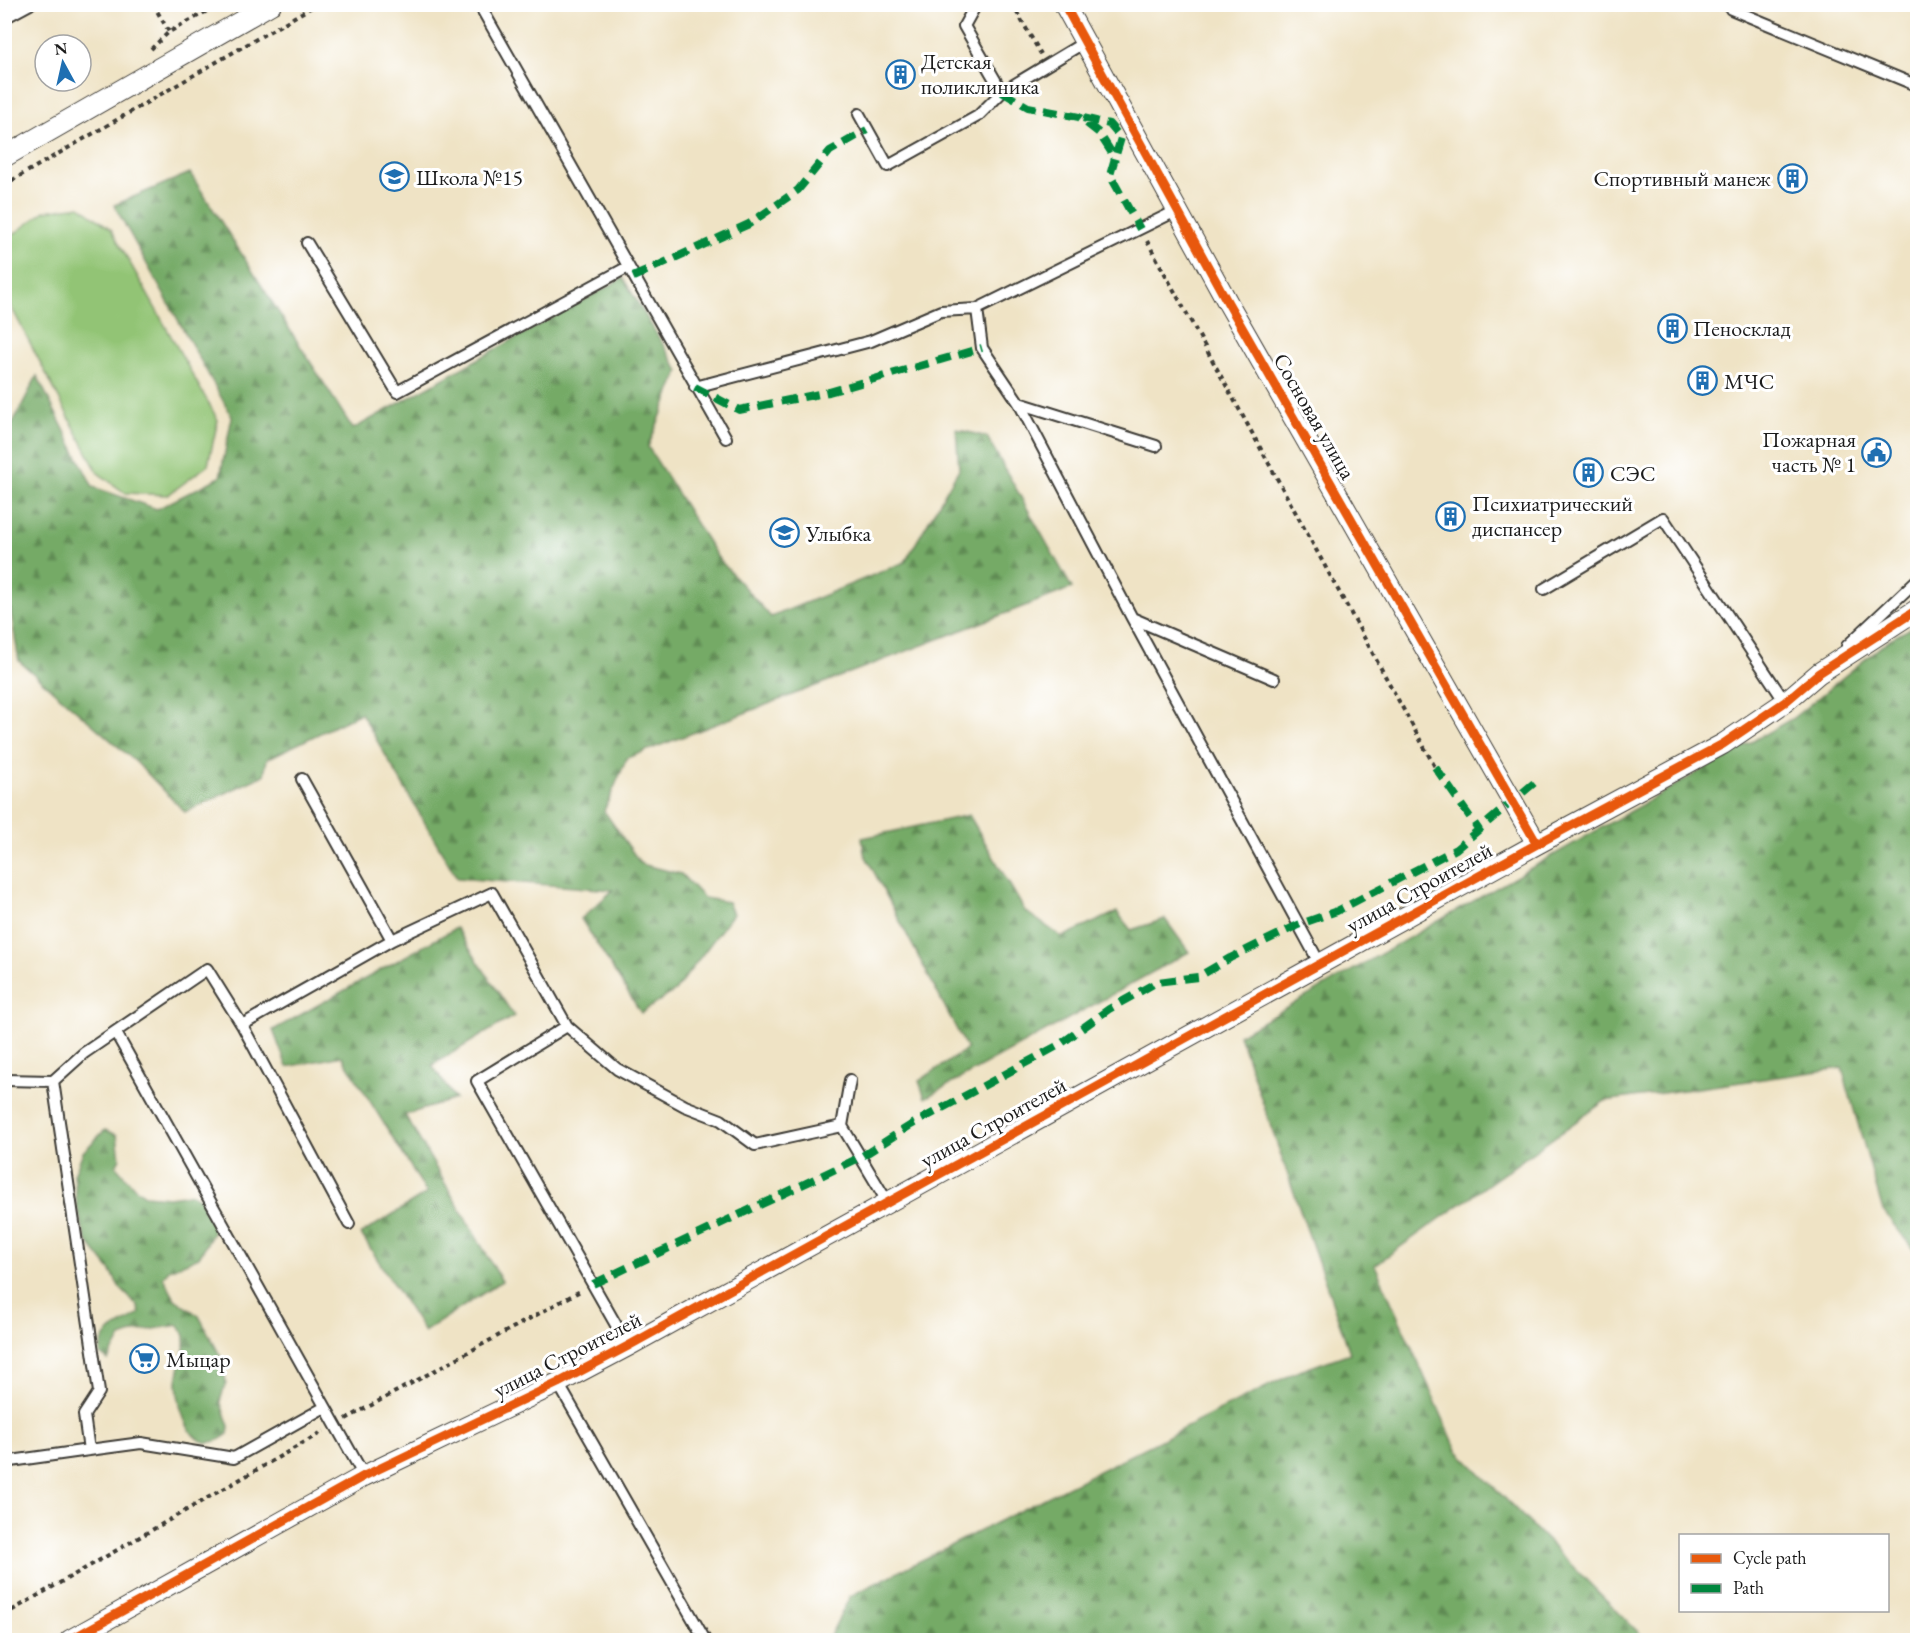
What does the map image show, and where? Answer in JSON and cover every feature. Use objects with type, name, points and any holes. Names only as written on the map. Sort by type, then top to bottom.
[{"type":"street","points":[[4,157],[272,4]]},
{"type":"street","name":"Сосновая улица","points":[[1064,4],[1240,323],[1537,844]]},
{"type":"street","name":"улица Строителей","points":[[70,1641],[364,1476],[558,1383],[628,1346],[1537,844],[1723,744],[1785,702],[1819,673],[1917,609]]},
{"type":"lane","points":[[4,18],[30,4]]},
{"type":"lane","points":[[479,4],[726,438]]},
{"type":"lane","points":[[974,4],[964,27],[1002,92]]},
{"type":"lane","points":[[1731,9],[1917,86]]},
{"type":"lane","points":[[859,114],[888,166],[978,116],[1002,92],[1085,42]]},
{"type":"lane","points":[[695,387],[871,341],[941,311],[977,309],[1178,210]]},
{"type":"lane","points":[[307,243],[397,392],[628,267]]},
{"type":"lane","points":[[977,309],[982,348],[1019,403],[1132,618],[1320,964]]},
{"type":"lane","points":[[1019,403],[1156,446]]},
{"type":"lane","points":[[1544,589],[1663,518],[1785,702]]},
{"type":"lane","points":[[1819,673],[1917,579]]},
{"type":"lane","points":[[1132,618],[1274,679]]},
{"type":"lane","points":[[302,779],[392,940]]},
{"type":"lane","points":[[243,1025],[392,940],[492,893],[567,1026],[617,1069],[685,1106],[721,1120],[755,1145],[842,1126]]},
{"type":"lane","points":[[4,1080],[53,1081],[84,1053],[207,969],[243,1025],[349,1224]]},
{"type":"lane","points":[[567,1026],[477,1081],[628,1346]]},
{"type":"lane","points":[[116,1033],[364,1476]]},
{"type":"lane","points":[[850,1080],[842,1126],[888,1203]]},
{"type":"lane","points":[[53,1081],[99,1392],[84,1415],[89,1450]]},
{"type":"lane","points":[[558,1383],[705,1641]]},
{"type":"lane","points":[[4,1462],[141,1443],[234,1458],[326,1407]]},
{"type":"path","points":[[153,4],[169,32]]},
{"type":"path","points":[[149,51],[169,32],[220,4]]},
{"type":"path","points":[[4,185],[317,4]]},
{"type":"path","points":[[1012,4],[1047,65]]},
{"type":"path","points":[[1140,229],[1435,766]]},
{"type":"path","points":[[4,1615],[335,1425],[593,1284]]},
{"type":"green space","points":[[190,173],[353,429],[623,278],[679,371],[648,447],[718,558],[771,617],[905,562],[959,469],[956,429],[987,437],[1072,588],[627,758],[604,811],[641,864],[681,874],[704,898],[728,902],[733,914],[675,991],[641,1013],[581,919],[613,890],[457,878],[361,713],[267,759],[264,775],[185,812],[137,763],[19,661],[5,578],[5,438],[37,376],[93,487],[157,509],[220,477],[232,417],[114,205]]},
{"type":"green space","points":[[80,206],[111,229],[218,420],[208,465],[168,495],[125,493],[98,473],[5,295],[6,240],[45,211]]},
{"type":"green space","points":[[1917,625],[1917,1254],[1883,1211],[1842,1068],[1605,1101],[1375,1265],[1457,1450],[1646,1640],[828,1640],[850,1596],[1294,1373],[1350,1353],[1239,1035],[1793,718],[1890,639]]},
{"type":"green space","points":[[969,815],[1025,911],[1062,937],[1117,912],[1131,930],[1165,919],[1189,952],[925,1098],[919,1081],[967,1049],[864,853],[862,838]]},
{"type":"green space","points":[[456,928],[514,1016],[432,1065],[455,1099],[405,1115],[502,1281],[424,1332],[361,1234],[427,1193],[342,1056],[287,1067],[273,1030]]},
{"type":"green space","points":[[105,1130],[117,1135],[120,1158],[116,1166],[134,1187],[145,1195],[169,1197],[191,1194],[204,1200],[215,1225],[199,1257],[169,1270],[163,1277],[175,1299],[199,1316],[223,1361],[226,1383],[220,1401],[229,1426],[228,1434],[216,1441],[205,1442],[196,1438],[184,1419],[177,1383],[185,1341],[179,1325],[135,1332],[121,1337],[108,1360],[100,1354],[101,1345],[108,1333],[140,1313],[137,1305],[120,1288],[110,1270],[86,1240],[77,1207],[74,1174],[83,1152]]},
{"type":"marked path","points":[[1002,92],[1028,107],[1079,117],[1099,133],[1115,158],[1110,175],[1140,229]]},
{"type":"marked path","points":[[1083,118],[1109,124],[1121,138],[1115,158]]},
{"type":"marked path","points":[[633,277],[749,224],[798,190],[830,151],[867,130]]},
{"type":"marked path","points":[[695,387],[739,410],[829,392],[982,348]]},
{"type":"marked path","points":[[1435,767],[1479,830]]},
{"type":"marked path","points":[[593,1284],[861,1157],[911,1125],[1059,1045],[1109,1009],[1157,982],[1198,977],[1230,958],[1298,925],[1337,911],[1456,849],[1534,783]]},
{"type":"cycle path","points":[[1064,4],[1228,303],[1537,844]]},
{"type":"cycle path","points":[[70,1640],[364,1476],[558,1383],[628,1346],[1537,844],[1723,744],[1785,702],[1819,673],[1918,609]]},
{"type":"place","name":"Детская поликлиника","points":[[900,74]]},
{"type":"place","name":"Школа №15","points":[[395,177]]},
{"type":"place","name":"Спортивный манеж","points":[[1792,178]]},
{"type":"place","name":"Пеносклад","points":[[1672,328]]},
{"type":"place","name":"МЧС","points":[[1703,381]]},
{"type":"place","name":"Пожарная часть № 1","points":[[1877,452]]},
{"type":"place","name":"СЭС","points":[[1589,473]]},
{"type":"place","name":"Психиатрический диспансер","points":[[1451,516]]},
{"type":"place","name":"Улыбка","points":[[785,533]]},
{"type":"place","name":"Мыцар","points":[[145,1359]]}]
